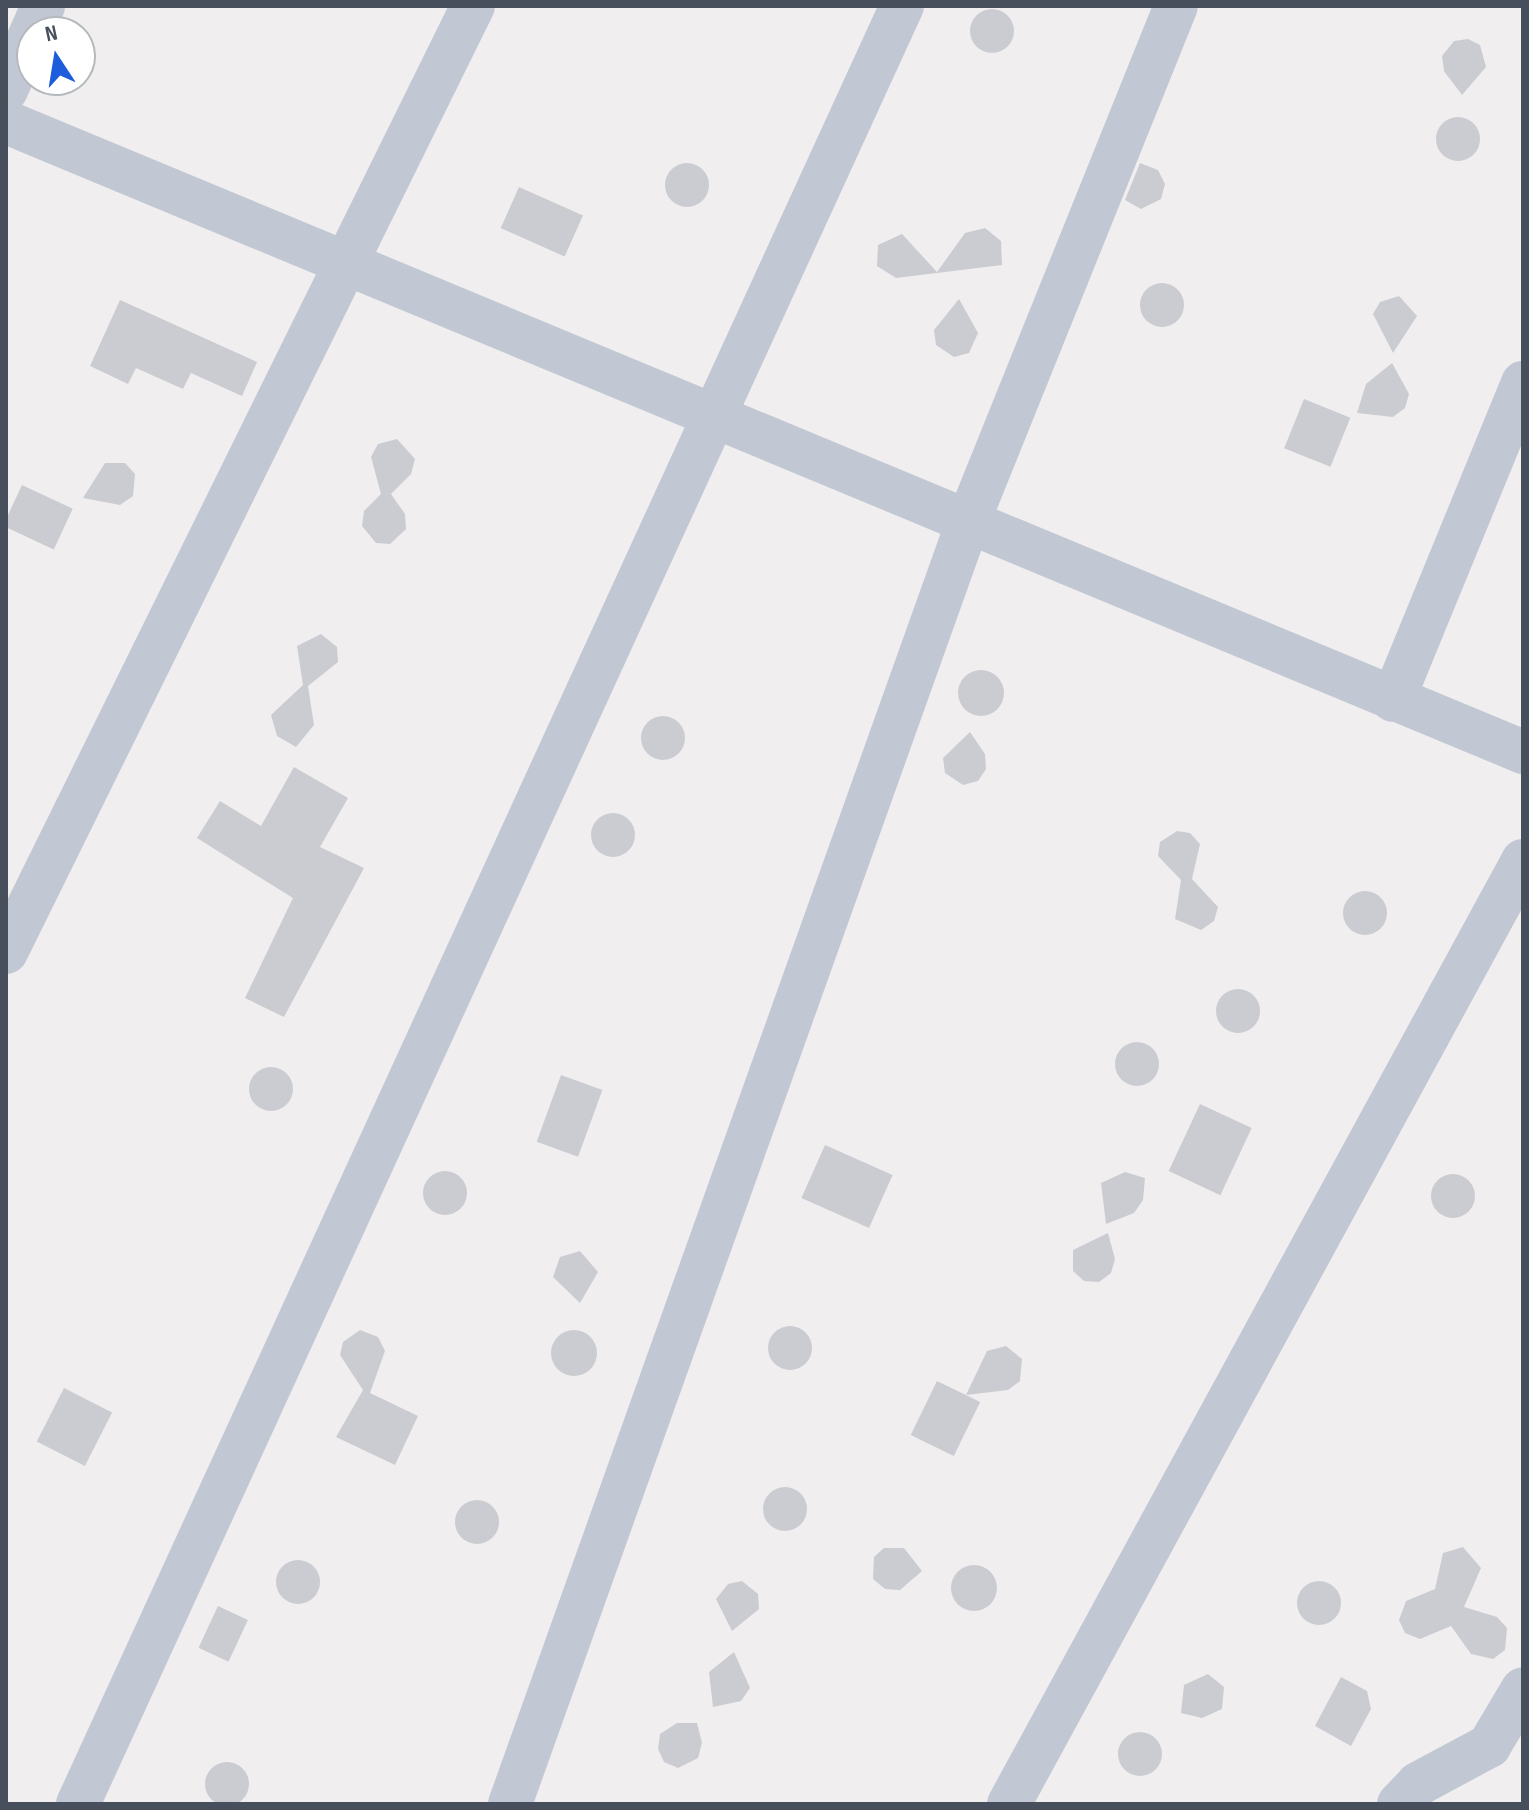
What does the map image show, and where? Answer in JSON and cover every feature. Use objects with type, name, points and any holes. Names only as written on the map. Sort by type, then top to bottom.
[{"type":"street","points":[[6,90],[43,6]]},
{"type":"street","points":[[6,952],[473,6]]},
{"type":"street","points":[[78,1804],[715,420],[902,6]]},
{"type":"street","points":[[510,1804],[968,522],[1176,6]]},
{"type":"street","points":[[6,122],[344,267],[1523,752]]},
{"type":"street","points":[[1393,700],[1523,383]]},
{"type":"street","points":[[1009,1804],[1523,861]]},
{"type":"street","points":[[1399,1804],[1418,1784],[1489,1746],[1523,1689]]},
{"type":"building","points":[[992,9],[1008,15],[1014,31],[1008,47],[992,53],[976,47],[970,31],[976,15]]},
{"type":"building","points":[[1468,39],[1480,45],[1486,67],[1462,95],[1444,71],[1442,56],[1454,41]]},
{"type":"building","points":[[1458,117],[1474,123],[1480,139],[1474,155],[1458,161],[1442,155],[1436,139],[1442,123]]},
{"type":"building","points":[[687,163],[703,169],[709,185],[703,201],[687,207],[671,201],[665,185],[671,169]]},
{"type":"building","points":[[1140,163],[1158,170],[1165,184],[1161,199],[1141,209],[1125,200]]},
{"type":"building","points":[[519,187],[583,215],[565,257],[501,228]]},
{"type":"building","points":[[985,228],[1001,241],[1002,265],[896,278],[877,266],[878,245],[902,234],[937,272],[965,233]]},
{"type":"building","points":[[1162,283],[1178,289],[1184,305],[1178,321],[1162,327],[1146,321],[1140,305],[1146,289]]},
{"type":"building","points":[[1399,296],[1417,316],[1393,353],[1373,314],[1380,302]]},
{"type":"building","points":[[959,299],[978,333],[969,353],[954,357],[936,345],[934,330]]},
{"type":"building","points":[[120,300],[257,362],[242,396],[191,373],[183,389],[136,368],[128,384],[90,366]]},
{"type":"building","points":[[1392,363],[1409,394],[1405,408],[1393,417],[1357,413],[1366,384]]},
{"type":"building","points":[[1304,399],[1350,418],[1331,467],[1284,448]]},
{"type":"building","points":[[397,439],[415,459],[411,474],[391,494],[405,514],[406,529],[390,544],[376,543],[362,526],[364,511],[381,494],[371,457],[378,444]]},
{"type":"building","points":[[105,463],[125,463],[135,474],[133,496],[120,505],[83,498]]},
{"type":"building","points":[[22,485],[73,509],[54,549],[6,527],[6,519]]},
{"type":"building","points":[[321,634],[337,647],[338,662],[308,686],[314,725],[296,747],[277,736],[271,715],[303,685],[297,646]]},
{"type":"building","points":[[981,670],[997,677],[1004,693],[997,709],[981,716],[965,709],[958,693],[965,677]]},
{"type":"building","points":[[663,716],[679,722],[685,738],[679,754],[663,760],[647,754],[641,738],[647,722]]},
{"type":"building","points":[[970,732],[985,754],[986,769],[978,781],[963,785],[945,773],[943,758]]},
{"type":"building","points":[[294,767],[348,798],[320,847],[364,868],[284,1017],[245,998],[293,898],[197,838],[220,801],[261,826]]},
{"type":"building","points":[[613,813],[629,819],[635,835],[629,851],[613,857],[597,851],[591,835],[597,819]]},
{"type":"building","points":[[1177,831],[1190,833],[1200,844],[1192,879],[1218,907],[1214,921],[1201,930],[1175,919],[1181,880],[1158,856],[1160,842]]},
{"type":"building","points":[[1365,891],[1381,897],[1387,913],[1381,929],[1365,935],[1349,929],[1343,913],[1349,897]]},
{"type":"building","points":[[1238,989],[1254,995],[1260,1011],[1254,1027],[1238,1033],[1222,1027],[1216,1011],[1222,995]]},
{"type":"building","points":[[1137,1042],[1153,1048],[1159,1064],[1153,1080],[1137,1086],[1121,1080],[1115,1064],[1121,1048]]},
{"type":"building","points":[[271,1067],[287,1073],[293,1089],[287,1105],[271,1111],[255,1105],[249,1089],[255,1073]]},
{"type":"building","points":[[561,1075],[602,1090],[578,1157],[537,1142]]},
{"type":"building","points":[[1200,1104],[1252,1128],[1220,1195],[1169,1171]]},
{"type":"building","points":[[825,1145],[893,1175],[869,1228],[801,1198]]},
{"type":"building","points":[[445,1171],[461,1177],[467,1193],[461,1209],[445,1215],[429,1209],[423,1193],[429,1177]]},
{"type":"building","points":[[1125,1172],[1145,1178],[1143,1200],[1134,1213],[1106,1224],[1101,1183]]},
{"type":"building","points":[[1453,1174],[1469,1180],[1475,1196],[1469,1212],[1453,1218],[1437,1212],[1431,1196],[1437,1180]]},
{"type":"building","points":[[1108,1233],[1115,1259],[1111,1273],[1099,1282],[1084,1281],[1073,1271],[1073,1250]]},
{"type":"building","points":[[580,1251],[598,1272],[580,1303],[553,1277],[560,1257]]},
{"type":"building","points":[[790,1326],[806,1332],[812,1348],[806,1364],[790,1370],[774,1364],[768,1348],[774,1332]]},
{"type":"building","points":[[360,1330],[378,1337],[385,1351],[370,1393],[418,1416],[395,1465],[336,1437],[363,1390],[340,1355],[343,1342]]},
{"type":"building","points":[[574,1330],[590,1337],[597,1353],[590,1369],[574,1376],[558,1369],[551,1353],[558,1337]]},
{"type":"building","points":[[1006,1346],[1022,1359],[1020,1381],[1008,1390],[966,1395],[987,1351]]},
{"type":"building","points":[[937,1381],[980,1402],[954,1456],[911,1435]]},
{"type":"building","points":[[64,1388],[112,1413],[85,1466],[37,1441]]},
{"type":"building","points":[[785,1487],[801,1493],[807,1509],[801,1525],[785,1531],[769,1525],[763,1509],[769,1493]]},
{"type":"building","points":[[477,1500],[493,1506],[499,1522],[493,1538],[477,1544],[461,1538],[455,1522],[461,1506]]},
{"type":"building","points":[[1463,1547],[1481,1568],[1464,1607],[1497,1617],[1507,1628],[1505,1650],[1493,1659],[1471,1654],[1451,1626],[1420,1639],[1405,1633],[1399,1620],[1406,1601],[1435,1589],[1443,1553]]},
{"type":"building","points":[[884,1548],[904,1548],[922,1571],[900,1590],[885,1589],[873,1579],[874,1557]]},
{"type":"building","points":[[298,1560],[314,1566],[320,1582],[314,1598],[298,1604],[282,1598],[276,1582],[282,1566]]},
{"type":"building","points":[[974,1565],[990,1572],[997,1588],[990,1604],[974,1611],[958,1604],[951,1588],[958,1572]]},
{"type":"building","points":[[742,1581],[758,1594],[759,1609],[732,1631],[716,1599],[728,1584]]},
{"type":"building","points":[[1319,1581],[1335,1587],[1341,1603],[1335,1619],[1319,1625],[1303,1619],[1297,1603],[1303,1587]]},
{"type":"building","points":[[218,1606],[248,1620],[228,1662],[199,1648]]},
{"type":"building","points":[[734,1652],[750,1688],[741,1701],[713,1707],[709,1672]]},
{"type":"building","points":[[1208,1674],[1224,1687],[1222,1709],[1202,1718],[1181,1713],[1184,1685]]},
{"type":"building","points":[[1341,1677],[1367,1691],[1371,1709],[1351,1746],[1315,1726]]},
{"type":"building","points":[[677,1723],[697,1723],[702,1743],[698,1758],[678,1768],[664,1762],[658,1749],[660,1734]]},
{"type":"building","points":[[1140,1732],[1156,1738],[1162,1754],[1156,1770],[1140,1776],[1124,1770],[1118,1754],[1124,1738]]},
{"type":"building","points":[[227,1762],[243,1768],[249,1784],[243,1800],[227,1806],[211,1800],[205,1784],[211,1768]]}]
